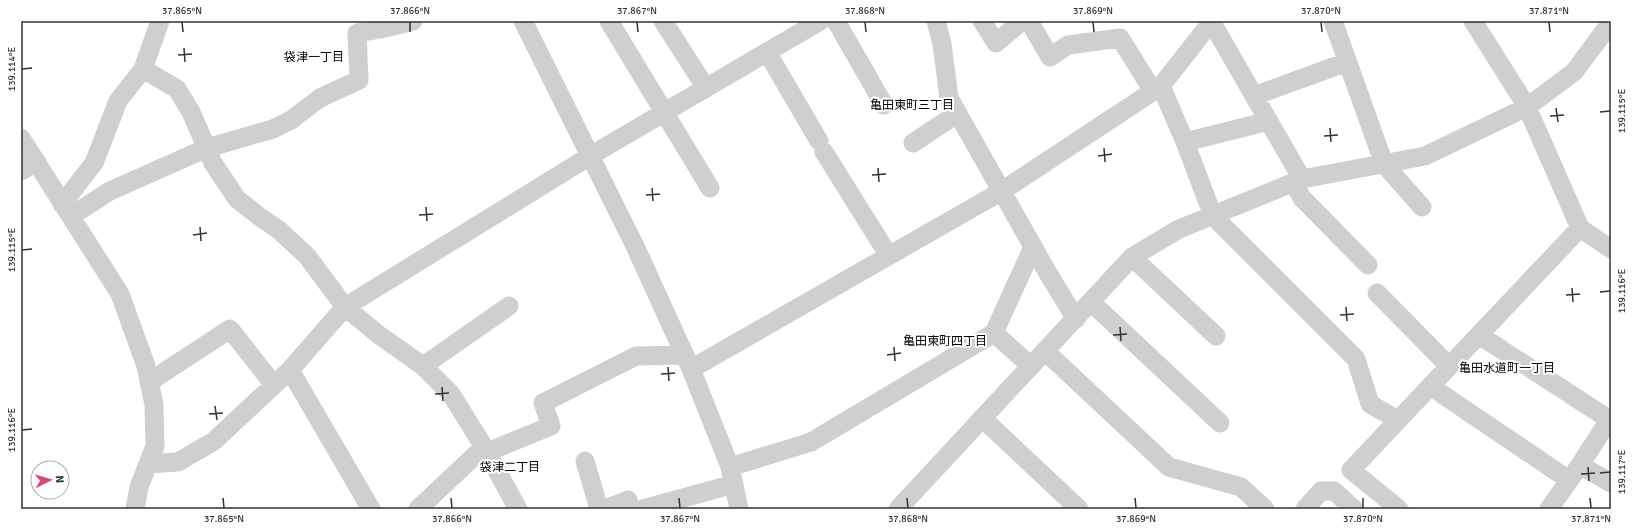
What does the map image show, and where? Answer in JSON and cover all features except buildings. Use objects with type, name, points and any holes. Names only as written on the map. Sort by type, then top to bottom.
[{"type":"street","points":[[67,210],[94,163],[118,100],[143,69],[160,21]]},
{"type":"street","points":[[67,210],[207,148],[273,129],[291,120],[320,98],[359,80],[355,27],[381,29],[413,21]]},
{"type":"street","points":[[523,21],[635,246],[688,362],[732,476],[739,509]]},
{"type":"street","points":[[610,21],[710,188]]},
{"type":"street","points":[[662,21],[706,88]]},
{"type":"street","points":[[148,464],[178,462],[214,441],[290,370],[345,307],[590,156],[820,21]]},
{"type":"street","points":[[836,21],[884,105]]},
{"type":"street","points":[[936,21],[942,44],[949,98],[1033,247],[1076,319]]},
{"type":"street","points":[[982,21],[996,43],[1022,21]]},
{"type":"street","points":[[1029,21],[1050,57],[1068,46],[1120,38],[1157,88],[1185,142],[1213,216],[1356,359],[1370,404],[1398,420]]},
{"type":"street","points":[[418,509],[486,449],[551,426],[543,403],[636,356],[688,362],[888,256],[1002,191],[1157,88],[1212,21],[1268,121],[1298,181],[1302,198],[1368,265]]},
{"type":"street","points":[[1333,21],[1384,164],[1422,207]]},
{"type":"street","points":[[1473,21],[1527,107],[1580,228],[1611,249]]},
{"type":"street","points":[[898,509],[1132,257],[1179,229],[1298,181],[1425,156],[1527,107],[1574,72],[1609,23]]},
{"type":"street","points":[[767,52],[821,146],[888,256]]},
{"type":"street","points":[[1254,96],[1347,62]]},
{"type":"street","points":[[143,69],[177,89],[191,112],[213,162],[237,199],[260,218],[279,230],[307,256],[345,307],[379,335],[423,366],[451,394],[486,449],[518,509]]},
{"type":"street","points":[[913,143],[958,113]]},
{"type":"street","points":[[1185,142],[1268,121]]},
{"type":"street","points":[[21,138],[120,294],[146,366],[154,405],[155,446],[139,487],[135,509]]},
{"type":"street","points":[[21,171],[37,162]]},
{"type":"street","points":[[1400,509],[1351,470],[1580,228]]},
{"type":"street","points":[[643,509],[732,476],[811,442],[994,333],[1033,247]]},
{"type":"street","points":[[1132,257],[1216,336]]},
{"type":"street","points":[[1377,293],[1449,366]]},
{"type":"street","points":[[1090,302],[1220,423]]},
{"type":"street","points":[[423,366],[509,306]]},
{"type":"street","points":[[149,382],[230,329],[274,385]]},
{"type":"street","points":[[994,333],[1031,366]]},
{"type":"street","points":[[1479,335],[1610,418],[1575,473],[1549,509]]},
{"type":"street","points":[[1045,351],[1169,467],[1241,487],[1265,509]]},
{"type":"street","points":[[290,370],[371,509]]},
{"type":"street","points":[[1430,386],[1575,473],[1611,483]]},
{"type":"street","points":[[982,418],[1079,509]]},
{"type":"street","points":[[584,461],[599,509]]},
{"type":"street","points":[[1305,509],[1321,491],[1334,491],[1354,509]]},
{"type":"street","points":[[606,509],[628,500],[630,509]]},
{"type":"district","name":"袋津一丁目","points":[[314,57]]},
{"type":"district","name":"亀田東町三丁目","points":[[912,105]]},
{"type":"district","name":"亀田東町四丁目","points":[[945,341]]},
{"type":"district","name":"亀田水道町一丁目","points":[[1507,368]]},
{"type":"district","name":"袋津二丁目","points":[[510,467]]}]
